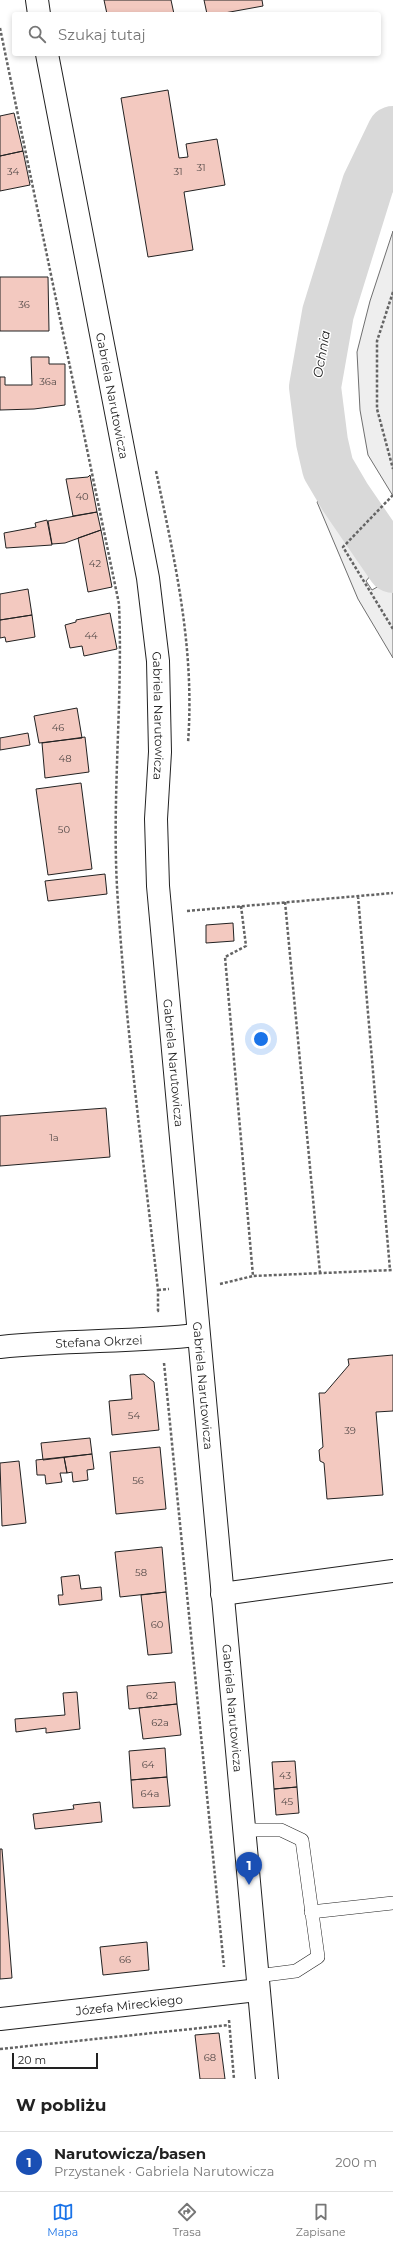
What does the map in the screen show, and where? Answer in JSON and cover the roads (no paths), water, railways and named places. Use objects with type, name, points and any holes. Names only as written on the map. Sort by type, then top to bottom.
[{"type":"street","points":[[37,0],[39,12]]},
{"type":"street","name":"Gabriela Narutowicza","points":[[47,56],[148,578],[158,661],[160,752],[156,819],[158,886],[267,2079]]},
{"type":"street","name":"Stefana Okrzei","points":[[0,1347],[37,1343],[161,1339],[198,1335]]},
{"type":"street","points":[[222,1594],[393,1572]]},
{"type":"street","name":"Józefa Mireckiego","points":[[0,2019],[227,1995],[258,1983]]},
{"type":"lane","points":[[244,1830],[281,1830],[302,1840],[318,1957],[296,1971],[258,1983]]},
{"type":"lane","points":[[311,1912],[393,1903]]},
{"type":"waterway","name":"Ochnia","points":[[393,132],[368,184],[328,313],[315,387],[322,442],[328,468],[345,497],[393,567]]},
{"type":"place","name":"Narutowicza/basen","points":[[249,1885]]}]
